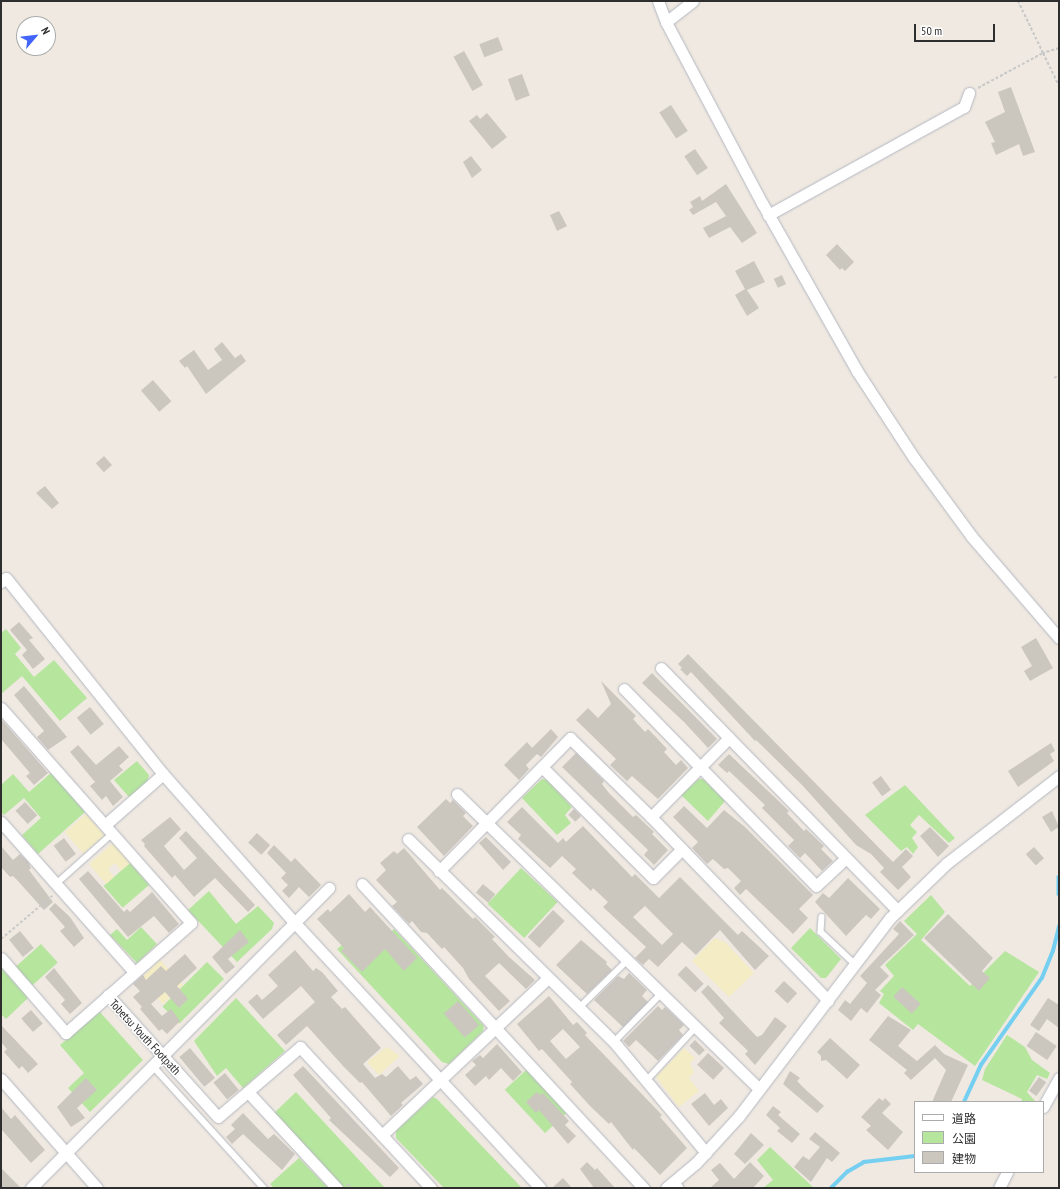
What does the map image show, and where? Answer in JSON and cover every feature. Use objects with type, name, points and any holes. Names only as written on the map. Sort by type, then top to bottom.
[{"type":"street","points":[[658,1],[666,22],[768,215],[857,371],[914,458],[972,537],[1059,638]]},
{"type":"street","points":[[666,22],[694,1]]},
{"type":"street","points":[[768,215],[964,107],[969,93]]},
{"type":"street","points":[[1,582],[6,578],[163,774],[295,923],[540,1188]]},
{"type":"street","points":[[661,668],[898,911]]},
{"type":"street","points":[[624,689],[816,886],[846,858]]},
{"type":"street","points":[[1,708],[191,923],[66,1033],[1,958]]},
{"type":"street","points":[[439,871],[570,738],[651,817],[828,1000]]},
{"type":"street","points":[[651,817],[729,738]]},
{"type":"street","points":[[542,767],[653,878],[682,849]]},
{"type":"street","points":[[109,829],[163,774]]},
{"type":"street","points":[[666,1188],[678,1184],[760,1089],[855,964],[898,911],[947,863],[1059,776]]},
{"type":"street","points":[[457,794],[760,1089]]},
{"type":"street","points":[[1,822],[57,887],[134,972]]},
{"type":"street","points":[[408,839],[614,1042],[706,1153]]},
{"type":"street","points":[[362,884],[644,1188]]},
{"type":"street","points":[[31,1188],[329,888]]},
{"type":"street","points":[[382,1135],[548,978]]},
{"type":"street","points":[[108,995],[162,1057],[218,1117],[300,1047],[431,1188]]},
{"type":"street","points":[[1044,1105],[1059,1078]]},
{"type":"street","points":[[1,1079],[97,1188]]},
{"type":"street","points":[[248,1092],[341,1185]]},
{"type":"street","points":[[999,1188],[1006,1173]]},
{"type":"lane","points":[[57,887],[109,829]]},
{"type":"lane","points":[[822,917],[821,932],[855,964]]},
{"type":"lane","points":[[579,1008],[627,960]]},
{"type":"lane","points":[[614,1042],[661,994]]},
{"type":"lane","points":[[647,1080],[696,1027]]},
{"type":"lane","points":[[153,1066],[264,1188]]},
{"type":"path","points":[[1018,1],[1059,86]]},
{"type":"path","points":[[969,93],[1043,53],[1059,48]]},
{"type":"path","points":[[1054,378],[1059,375]]},
{"type":"path","points":[[1,939],[57,887]]},
{"type":"path","points":[[341,1185],[352,1188]]},
{"type":"green space","points":[[6,629],[21,648],[15,654],[34,677],[54,660],[87,698],[60,721],[22,676],[1,694],[1,633]]},
{"type":"green space","points":[[137,761],[149,775],[147,783],[129,797],[114,780]]},
{"type":"green space","points":[[51,773],[85,812],[38,854],[22,835],[41,818],[24,798],[4,815],[1,812],[1,785],[13,774],[29,792]]},
{"type":"green space","points":[[542,779],[547,780],[572,807],[565,815],[571,823],[557,835],[522,798]]},
{"type":"green space","points":[[699,779],[703,779],[725,801],[708,821],[681,795]]},
{"type":"green space","points":[[905,785],[955,838],[949,843],[919,815],[910,825],[917,832],[912,838],[918,847],[913,854],[907,847],[901,851],[865,815]]},
{"type":"green space","points":[[130,863],[149,885],[123,908],[104,886]]},
{"type":"green space","points":[[521,868],[558,902],[524,938],[488,904]]},
{"type":"green space","points":[[209,891],[236,924],[258,906],[274,923],[272,929],[237,962],[188,910]]},
{"type":"green space","points":[[931,895],[945,912],[921,940],[970,986],[1005,951],[1039,972],[975,1066],[918,1024],[913,1030],[879,1003],[884,994],[880,991],[894,976],[885,965],[917,934],[904,921]]},
{"type":"green space","points":[[141,927],[157,944],[137,963],[110,935],[117,929],[127,940]]},
{"type":"green space","points":[[810,928],[841,959],[826,978],[821,978],[791,948]]},
{"type":"green space","points":[[394,929],[484,1026],[483,1031],[449,1064],[442,1062],[337,949],[357,933],[373,948]]},
{"type":"green space","points":[[41,944],[58,963],[32,985],[16,967]]},
{"type":"green space","points":[[207,962],[224,979],[179,1024],[162,1007]]},
{"type":"green space","points":[[1,968],[28,998],[6,1019],[1,1014]]},
{"type":"green space","points":[[236,998],[285,1051],[243,1088],[226,1068],[217,1076],[194,1041]]},
{"type":"green space","points":[[100,1012],[143,1060],[90,1112],[68,1088],[84,1073],[60,1045]]},
{"type":"green space","points":[[1007,1035],[1025,1047],[1032,1060],[1050,1073],[1047,1079],[1037,1075],[1027,1092],[1035,1101],[1021,1101],[1022,1099],[982,1080],[985,1069]]},
{"type":"green space","points":[[526,1070],[566,1113],[545,1133],[505,1090]]},
{"type":"green space","points":[[296,1092],[385,1188],[344,1188],[274,1113]]},
{"type":"green space","points":[[433,1097],[437,1099],[522,1188],[444,1188],[396,1138],[396,1131]]},
{"type":"green space","points":[[770,1147],[814,1188],[763,1188],[773,1180],[757,1160]]},
{"type":"green space","points":[[299,1158],[328,1188],[274,1188],[270,1184]]},
{"type":"sand","points":[[86,814],[104,835],[83,854],[65,832]]},
{"type":"sand","points":[[113,843],[130,863],[121,871],[115,863],[108,869],[114,877],[106,884],[89,864]]},
{"type":"sand","points":[[715,938],[725,942],[754,973],[729,997],[692,961]]},
{"type":"sand","points":[[160,960],[183,985],[163,1004],[140,979]]},
{"type":"sand","points":[[387,1047],[400,1056],[379,1075],[367,1062]]},
{"type":"sand","points":[[684,1048],[695,1058],[690,1063],[694,1072],[689,1078],[699,1091],[679,1107],[656,1077]]},
{"type":"building","points":[[498,37],[503,50],[484,57],[479,44]]},
{"type":"building","points":[[464,51],[483,85],[472,91],[454,57]]},
{"type":"building","points":[[522,74],[530,96],[516,101],[508,79]]},
{"type":"building","points":[[1011,87],[1035,152],[1023,156],[1019,144],[996,155],[991,143],[995,142],[985,122],[1005,112],[998,92]]},
{"type":"building","points":[[671,105],[688,131],[676,139],[659,113]]},
{"type":"building","points":[[487,113],[507,137],[492,149],[469,121],[477,115],[480,119]]},
{"type":"building","points":[[695,149],[708,168],[697,175],[684,156]]},
{"type":"building","points":[[471,156],[482,170],[472,178],[463,162]]},
{"type":"building","points":[[726,184],[757,233],[742,243],[730,227],[709,238],[703,228],[726,216],[716,202],[693,215],[689,210],[693,207],[690,202],[700,196],[702,201]]},
{"type":"building","points":[[559,211],[567,226],[557,231],[550,215]]},
{"type":"building","points":[[837,244],[854,262],[845,271],[842,268],[840,270],[826,255]]},
{"type":"building","points":[[754,261],[765,282],[747,290],[759,308],[747,316],[735,295],[745,289],[735,271]]},
{"type":"building","points":[[782,275],[786,284],[778,288],[774,279]]},
{"type":"building","points":[[222,342],[235,358],[241,354],[246,361],[206,394],[187,366],[185,368],[179,361],[194,350],[208,370],[222,360],[214,349]]},
{"type":"building","points":[[153,380],[171,401],[159,412],[141,390]]},
{"type":"building","points":[[104,456],[112,465],[104,472],[96,463]]},
{"type":"building","points":[[45,486],[59,503],[52,509],[36,493]]},
{"type":"building","points":[[19,622],[33,638],[29,640],[45,659],[33,669],[22,655],[27,650],[10,630]]},
{"type":"building","points":[[1036,638],[1053,668],[1030,681],[1024,671],[1032,666],[1021,647]]},
{"type":"building","points":[[688,654],[893,862],[906,849],[913,856],[902,867],[911,877],[898,890],[880,872],[884,868],[871,854],[856,845],[803,786],[756,740],[755,741],[691,672],[687,676],[680,669],[682,668],[678,664]]},
{"type":"building","points":[[652,673],[717,739],[708,748],[684,722],[642,683]]},
{"type":"building","points":[[601,681],[636,716],[633,719],[645,732],[648,729],[667,749],[664,752],[676,765],[681,760],[688,768],[658,799],[632,776],[627,781],[610,765],[616,759],[576,720],[588,708],[598,718],[611,704]]},
{"type":"building","points":[[24,686],[67,737],[48,750],[37,737],[44,731],[14,695]]},
{"type":"building","points":[[90,707],[104,724],[91,735],[77,718]]},
{"type":"building","points":[[1,719],[48,773],[34,785],[26,776],[30,773],[1,739]]},
{"type":"building","points":[[551,729],[558,737],[541,757],[537,754],[526,765],[529,769],[519,780],[504,765],[527,742],[532,748]]},
{"type":"building","points":[[1051,743],[1055,751],[1050,754],[1054,761],[1018,787],[1008,771]]},
{"type":"building","points":[[78,745],[96,765],[119,746],[129,757],[119,766],[123,770],[110,781],[123,797],[113,806],[106,796],[102,800],[90,786],[95,782],[70,752]]},
{"type":"building","points":[[576,753],[604,781],[602,784],[609,793],[633,817],[636,815],[654,832],[652,834],[668,850],[654,865],[644,855],[648,850],[562,767]]},
{"type":"building","points":[[729,754],[789,811],[787,813],[804,831],[806,829],[824,846],[821,849],[833,861],[822,871],[805,853],[800,858],[788,846],[794,840],[762,808],[765,805],[729,771],[727,773],[718,765]]},
{"type":"building","points":[[881,776],[891,790],[882,796],[872,782]]},
{"type":"building","points":[[446,799],[450,803],[453,800],[466,813],[463,816],[473,826],[444,856],[417,827]]},
{"type":"building","points":[[25,802],[37,815],[28,824],[15,811]]},
{"type":"building","points":[[684,806],[707,828],[724,810],[745,827],[813,895],[799,909],[808,918],[793,934],[746,889],[740,895],[734,888],[741,881],[728,868],[724,869],[713,859],[707,864],[692,848],[698,842],[673,817]]},
{"type":"building","points":[[522,807],[558,843],[563,838],[566,842],[583,826],[632,877],[635,874],[659,898],[680,877],[738,935],[742,931],[769,956],[755,970],[720,930],[696,955],[682,942],[658,967],[649,959],[643,965],[635,958],[646,947],[603,907],[608,902],[593,888],[591,891],[572,873],[576,869],[562,856],[550,868],[518,839],[521,835],[507,822]],"holes":[[[645,906],[673,934],[662,945],[633,917]]]},
{"type":"building","points":[[574,809],[581,816],[575,822],[568,815]]},
{"type":"building","points":[[1052,811],[1059,827],[1051,832],[1042,817]]},
{"type":"building","points":[[170,817],[181,829],[164,846],[184,870],[197,858],[179,838],[186,831],[255,905],[248,912],[215,878],[194,897],[175,875],[172,878],[144,846],[145,844],[141,840]]},
{"type":"building","points":[[930,827],[949,846],[938,857],[920,836]]},
{"type":"building","points":[[257,833],[270,845],[261,855],[248,843]]},
{"type":"building","points":[[486,837],[511,862],[503,870],[479,843]]},
{"type":"building","points":[[64,838],[76,854],[66,862],[54,846]]},
{"type":"building","points":[[274,845],[291,862],[295,858],[321,885],[309,897],[299,887],[289,898],[282,891],[288,885],[281,878],[286,873],[267,853]]},
{"type":"building","points":[[1,846],[13,860],[20,854],[28,862],[31,868],[29,870],[53,902],[44,910],[13,876],[10,877],[1,867]]},
{"type":"building","points":[[1034,847],[1044,858],[1036,866],[1026,854]]},
{"type":"building","points":[[404,848],[440,890],[442,888],[473,919],[475,917],[495,937],[492,939],[509,957],[535,980],[526,989],[499,963],[485,976],[510,1001],[499,1011],[469,979],[463,968],[444,947],[442,949],[427,933],[421,932],[412,921],[409,924],[392,906],[397,902],[376,880],[386,870],[380,863],[394,851],[397,854]]},
{"type":"building","points":[[88,871],[124,912],[127,909],[130,912],[152,892],[179,924],[169,933],[154,916],[128,937],[79,879]]},
{"type":"building","points":[[848,878],[880,909],[871,919],[866,915],[846,936],[815,902],[823,893],[829,898]]},
{"type":"building","points":[[483,884],[495,894],[488,903],[476,892]]},
{"type":"building","points":[[349,894],[365,912],[370,907],[417,958],[404,971],[385,949],[362,972],[341,951],[344,948],[317,919],[328,909],[330,912]]},
{"type":"building","points":[[55,903],[70,917],[84,938],[74,947],[60,931],[65,927],[49,909]]},
{"type":"building","points":[[553,910],[565,921],[539,948],[528,937]]},
{"type":"building","points":[[948,914],[993,958],[982,971],[990,978],[979,991],[924,938]]},
{"type":"building","points":[[900,921],[914,935],[880,967],[889,976],[875,990],[881,995],[867,1013],[861,1008],[851,1021],[838,1010],[845,1000],[850,1004],[867,983],[860,976],[899,934],[893,929]]},
{"type":"building","points":[[240,930],[249,942],[228,959],[235,967],[226,974],[212,957]]},
{"type":"building","points":[[20,931],[34,948],[23,957],[9,940]]},
{"type":"building","points":[[581,940],[607,962],[606,964],[612,970],[587,994],[556,965]]},
{"type":"building","points":[[295,950],[313,971],[316,968],[322,972],[338,991],[331,997],[342,1009],[345,1007],[381,1048],[363,1064],[375,1078],[382,1074],[386,1077],[398,1066],[410,1080],[416,1076],[423,1084],[401,1103],[403,1105],[391,1116],[362,1082],[360,1083],[344,1067],[307,1026],[286,1045],[277,1035],[315,1002],[301,986],[263,1019],[248,1002],[257,994],[262,1000],[278,986],[268,975]]},
{"type":"building","points":[[185,954],[197,968],[177,986],[188,999],[179,1008],[165,992],[151,1004],[162,1016],[171,1009],[180,1021],[167,1034],[162,1029],[159,1031],[140,1009],[142,1007],[133,997],[140,991],[133,984],[143,975],[146,980],[161,966],[166,971]]},
{"type":"building","points":[[686,966],[704,984],[695,992],[678,974]]},
{"type":"building","points":[[54,968],[82,1003],[70,1014],[61,1004],[65,1000],[45,977]]},
{"type":"building","points":[[629,973],[647,990],[642,996],[648,1002],[623,1027],[594,1000],[618,976],[624,979]]},
{"type":"building","points":[[784,981],[797,993],[788,1004],[774,991]]},
{"type":"building","points":[[708,985],[757,1037],[762,1035],[775,1017],[787,1026],[755,1065],[745,1054],[748,1051],[719,1023],[724,1018],[701,992]]},
{"type":"building","points":[[902,987],[921,1004],[912,1013],[893,997]]},
{"type":"building","points":[[549,996],[573,1025],[577,1022],[587,1033],[585,1035],[662,1115],[660,1117],[687,1148],[660,1175],[634,1148],[633,1150],[611,1122],[609,1124],[591,1107],[570,1084],[572,1082],[542,1049],[539,1051],[517,1024]],"holes":[[[563,1029],[580,1047],[566,1059],[550,1041]]]},
{"type":"building","points":[[1048,998],[1059,1005],[1059,1028],[1047,1019],[1039,1031],[1030,1025]]},
{"type":"building","points":[[458,1001],[479,1025],[465,1038],[444,1013]]},
{"type":"building","points":[[658,1006],[662,1010],[665,1007],[684,1025],[679,1030],[683,1035],[658,1061],[636,1040],[629,1047],[623,1041]]},
{"type":"building","points":[[31,1010],[43,1024],[33,1032],[21,1019]]},
{"type":"building","points":[[888,1016],[911,1030],[898,1046],[917,1061],[935,1045],[944,1054],[968,1065],[951,1101],[932,1101],[946,1070],[935,1058],[911,1080],[904,1073],[907,1070],[869,1040]]},
{"type":"building","points":[[1,1025],[38,1064],[28,1073],[22,1066],[19,1069],[4,1052],[7,1049],[1,1042]]},
{"type":"building","points":[[1036,1032],[1057,1046],[1047,1060],[1026,1046]]},
{"type":"building","points":[[830,1038],[860,1065],[847,1079],[826,1060],[821,1061],[821,1056],[817,1052]]},
{"type":"building","points":[[695,1040],[705,1050],[699,1056],[689,1046]]},
{"type":"building","points":[[497,1044],[522,1072],[513,1081],[501,1068],[489,1080],[486,1076],[475,1086],[465,1075],[476,1065],[472,1061],[480,1055],[483,1058]]},
{"type":"building","points":[[190,1048],[215,1078],[204,1087],[179,1057]]},
{"type":"building","points":[[708,1053],[724,1068],[713,1080],[697,1065]]},
{"type":"building","points":[[303,1066],[399,1168],[390,1177],[329,1120],[331,1118],[293,1075]]},
{"type":"building","points":[[790,1071],[800,1078],[797,1081],[824,1106],[817,1113],[783,1084]]},
{"type":"building","points":[[225,1073],[239,1090],[227,1100],[213,1082]]},
{"type":"building","points":[[1039,1077],[1046,1082],[1036,1096],[1029,1091]]},
{"type":"building","points":[[86,1078],[97,1090],[77,1108],[85,1118],[71,1127],[57,1107]]},
{"type":"building","points":[[537,1092],[540,1095],[543,1093],[569,1121],[565,1125],[576,1136],[568,1144],[539,1110],[536,1113],[526,1102]]},
{"type":"building","points":[[705,1093],[714,1105],[721,1099],[728,1108],[709,1126],[691,1104]]},
{"type":"building","points":[[879,1098],[883,1101],[885,1098],[891,1104],[882,1113],[903,1132],[888,1150],[866,1130],[871,1126],[861,1117]]},
{"type":"building","points":[[773,1106],[781,1112],[778,1115],[800,1134],[792,1143],[777,1131],[780,1128],[766,1115]]},
{"type":"building","points":[[1,1107],[11,1119],[15,1115],[45,1150],[31,1163],[1,1129]]},
{"type":"building","points":[[243,1113],[268,1139],[274,1134],[295,1154],[282,1170],[243,1134],[232,1144],[226,1137],[235,1129],[231,1125]]},
{"type":"building","points":[[815,1132],[840,1153],[832,1162],[827,1158],[811,1182],[794,1167],[803,1156],[809,1160],[820,1147],[809,1139]]},
{"type":"building","points":[[751,1133],[764,1145],[745,1164],[734,1154]]},
{"type":"building","points":[[587,1162],[595,1170],[597,1168],[615,1188],[594,1188],[580,1169]]},
{"type":"building","points":[[750,1162],[764,1176],[753,1188],[710,1188],[719,1180],[711,1170],[720,1163],[734,1179]]},
{"type":"building","points":[[1,1168],[21,1188],[1,1188]]},
{"type":"building","points":[[563,1178],[572,1188],[552,1188]]},
{"type":"waterway","points":[[1059,877],[1059,894]]},
{"type":"waterway","points":[[964,1101],[981,1065],[1042,978],[1053,951],[1059,927]]},
{"type":"waterway","points":[[831,1188],[847,1172],[864,1162],[914,1156]]}]
